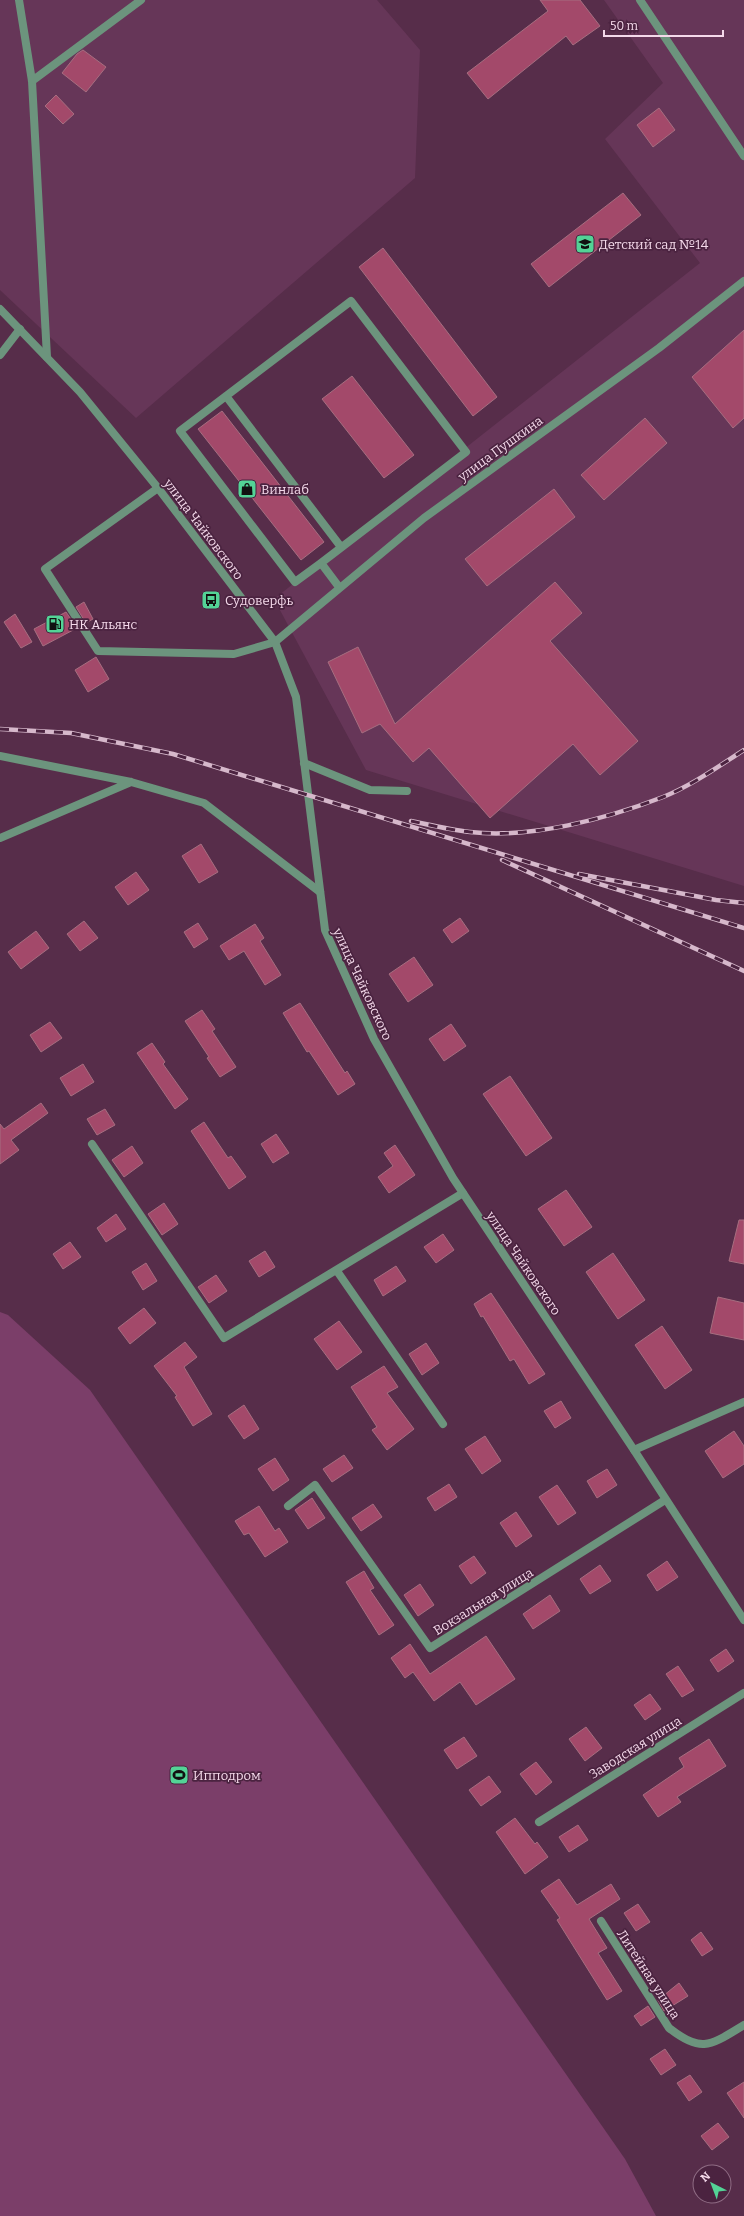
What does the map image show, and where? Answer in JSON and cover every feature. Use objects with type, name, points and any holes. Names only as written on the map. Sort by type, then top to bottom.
[{"type":"street","points":[[19,0],[32,81],[46,357]]},
{"type":"street","points":[[32,81],[141,0]]},
{"type":"street","points":[[640,0],[744,156]]},
{"type":"street","name":"улица Пушкина","points":[[275,642],[339,587],[424,518],[658,348],[744,281]]},
{"type":"street","points":[[351,301],[466,452],[341,548],[296,582],[180,431],[351,301]]},
{"type":"street","name":"улица Чайковского","points":[[0,309],[80,392],[158,488],[275,642],[296,697],[325,930],[374,1039],[463,1193],[634,1450],[744,1620]]},
{"type":"street","points":[[0,355],[20,329]]},
{"type":"street","points":[[226,396],[341,548]]},
{"type":"street","points":[[158,488],[45,569],[98,651],[234,654],[275,642]]},
{"type":"street","points":[[321,563],[339,587]]},
{"type":"street","points":[[0,756],[130,782],[204,803],[320,892]]},
{"type":"street","points":[[304,764],[370,790],[406,791]]},
{"type":"street","points":[[0,838],[130,782]]},
{"type":"street","points":[[92,1144],[224,1338],[463,1193]]},
{"type":"street","points":[[336,1271],[443,1424]]},
{"type":"street","points":[[634,1450],[744,1402]]},
{"type":"street","name":"Вокзальная улица","points":[[288,1506],[315,1485],[430,1648],[665,1500]]},
{"type":"street","name":"Заводская улица","points":[[539,1822],[744,1693]]},
{"type":"street","name":"Литейная улица","points":[[601,1922],[669,2028],[685,2041],[701,2046],[720,2039],[744,2025]]},
{"type":"shaded area","points":[[0,0],[377,0],[420,50],[415,178],[136,418],[0,290]]},
{"type":"shaded area","points":[[604,0],[744,0],[744,886],[366,770],[274,599],[700,263],[605,139],[663,83]]},
{"type":"shaded area","name":"Ипподром","points":[[0,1312],[8,1315],[90,1390],[625,2159],[656,2216],[0,2216]]},
{"type":"building","points":[[540,0],[580,0],[600,26],[573,45],[566,36],[488,99],[467,73],[548,11]]},
{"type":"building","points":[[83,50],[106,67],[86,92],[62,73],[77,54]]},
{"type":"building","points":[[56,95],[74,114],[63,124],[45,106]]},
{"type":"building","points":[[659,108],[675,130],[653,147],[637,125]]},
{"type":"building","points":[[623,193],[641,215],[549,287],[531,264]]},
{"type":"building","points":[[383,248],[497,397],[473,416],[359,267]]},
{"type":"building","points":[[744,330],[744,418],[733,428],[692,377]]},
{"type":"building","points":[[352,376],[414,455],[384,478],[322,399]]},
{"type":"building","points":[[222,411],[324,542],[301,560],[198,429]]},
{"type":"building","points":[[645,418],[667,443],[604,500],[581,475]]},
{"type":"building","points":[[554,489],[575,517],[487,586],[465,559]]},
{"type":"building","points":[[555,582],[582,613],[550,641],[638,741],[600,775],[573,744],[490,818],[429,748],[413,762],[380,724],[362,733],[328,662],[358,647],[395,724]]},
{"type":"building","points":[[84,602],[93,619],[86,623],[76,607]]},
{"type":"building","points":[[66,612],[77,628],[43,646],[34,629]]},
{"type":"building","points":[[15,614],[32,642],[21,648],[4,622]]},
{"type":"building","points":[[96,657],[109,679],[88,692],[75,670]]},
{"type":"building","points":[[201,844],[218,872],[199,883],[182,856]]},
{"type":"building","points":[[136,872],[149,890],[128,905],[115,887]]},
{"type":"building","points":[[460,918],[469,931],[452,943],[443,930]]},
{"type":"building","points":[[84,921],[98,938],[80,951],[67,934]]},
{"type":"building","points":[[198,923],[208,939],[194,948],[184,932]]},
{"type":"building","points":[[255,924],[264,938],[260,941],[281,975],[265,985],[244,951],[229,960],[220,946]]},
{"type":"building","points":[[36,931],[49,948],[21,969],[8,952]]},
{"type":"building","points":[[414,957],[433,985],[408,1002],[389,974]]},
{"type":"building","points":[[300,1003],[345,1073],[347,1071],[355,1084],[338,1095],[309,1051],[307,1052],[283,1013]]},
{"type":"building","points":[[202,1010],[215,1029],[212,1031],[236,1067],[220,1077],[207,1058],[209,1057],[185,1021]]},
{"type":"building","points":[[50,1022],[62,1038],[41,1052],[30,1035]]},
{"type":"building","points":[[451,1024],[466,1046],[444,1061],[429,1039]]},
{"type":"building","points":[[152,1043],[165,1062],[163,1064],[188,1099],[175,1109],[137,1053]]},
{"type":"building","points":[[83,1064],[94,1082],[71,1096],[60,1078]]},
{"type":"building","points":[[510,1076],[552,1138],[526,1156],[483,1094]]},
{"type":"building","points":[[41,1103],[48,1113],[11,1140],[19,1150],[0,1164],[0,1124],[4,1129]]},
{"type":"building","points":[[105,1109],[115,1125],[97,1135],[87,1119]]},
{"type":"building","points":[[204,1122],[228,1158],[231,1156],[246,1177],[229,1189],[191,1131]]},
{"type":"building","points":[[276,1134],[289,1153],[273,1163],[261,1144]]},
{"type":"building","points":[[395,1145],[415,1175],[389,1193],[378,1177],[393,1166],[384,1153]]},
{"type":"building","points":[[132,1146],[143,1163],[124,1177],[112,1160]]},
{"type":"building","points":[[566,1190],[592,1227],[564,1246],[538,1209]]},
{"type":"building","points":[[164,1203],[178,1224],[162,1235],[148,1214]]},
{"type":"building","points":[[116,1214],[126,1229],[106,1242],[97,1228]]},
{"type":"building","points":[[739,1220],[744,1220],[744,1264],[729,1261]]},
{"type":"building","points":[[443,1234],[454,1250],[436,1263],[424,1247]]},
{"type":"building","points":[[70,1242],[81,1257],[63,1269],[53,1254]]},
{"type":"building","points":[[265,1251],[275,1267],[259,1277],[249,1261]]},
{"type":"building","points":[[613,1253],[645,1300],[618,1319],[586,1272]]},
{"type":"building","points":[[146,1263],[157,1281],[143,1290],[132,1272]]},
{"type":"building","points":[[396,1266],[406,1281],[383,1296],[374,1280]]},
{"type":"building","points":[[216,1275],[227,1291],[209,1303],[198,1287]]},
{"type":"building","points":[[491,1293],[545,1374],[529,1384],[514,1359],[510,1361],[483,1316],[481,1317],[474,1304]]},
{"type":"building","points":[[718,1297],[744,1303],[744,1340],[710,1333]]},
{"type":"building","points":[[144,1308],[156,1323],[130,1344],[118,1328]]},
{"type":"building","points":[[339,1321],[362,1352],[337,1370],[314,1339]]},
{"type":"building","points":[[662,1326],[692,1370],[665,1389],[635,1345]]},
{"type":"building","points":[[185,1342],[197,1357],[184,1367],[212,1414],[193,1426],[175,1397],[177,1396],[154,1366]]},
{"type":"building","points":[[426,1343],[439,1363],[422,1375],[409,1354]]},
{"type":"building","points":[[384,1366],[398,1387],[387,1393],[414,1429],[387,1450],[372,1430],[377,1427],[351,1387]]},
{"type":"building","points":[[561,1401],[571,1418],[555,1428],[544,1411]]},
{"type":"building","points":[[244,1405],[259,1429],[244,1439],[228,1416]]},
{"type":"building","points":[[734,1431],[744,1446],[744,1464],[723,1478],[705,1451]]},
{"type":"building","points":[[485,1436],[501,1461],[482,1474],[465,1449]]},
{"type":"building","points":[[344,1455],[353,1468],[332,1482],[323,1469]]},
{"type":"building","points":[[275,1458],[289,1480],[273,1491],[258,1469]]},
{"type":"building","points":[[607,1469],[617,1485],[597,1498],[587,1481]]},
{"type":"building","points":[[449,1484],[457,1497],[435,1511],[427,1498]]},
{"type":"building","points":[[557,1485],[576,1513],[558,1525],[539,1497]]},
{"type":"building","points":[[312,1498],[325,1518],[308,1529],[295,1510]]},
{"type":"building","points":[[373,1504],[382,1517],[361,1531],[352,1518]]},
{"type":"building","points":[[259,1506],[275,1531],[279,1528],[288,1542],[265,1557],[249,1533],[244,1535],[235,1521]]},
{"type":"building","points":[[516,1512],[532,1536],[516,1547],[500,1523]]},
{"type":"building","points":[[474,1556],[486,1573],[471,1584],[459,1566]]},
{"type":"building","points":[[667,1561],[678,1577],[657,1591],[647,1575]]},
{"type":"building","points":[[600,1565],[611,1581],[590,1594],[580,1579]]},
{"type":"building","points":[[364,1571],[374,1588],[370,1590],[394,1625],[379,1635],[346,1582]]},
{"type":"building","points":[[420,1584],[434,1605],[418,1616],[404,1595]]},
{"type":"building","points":[[550,1595],[560,1611],[533,1629],[523,1614]]},
{"type":"building","points":[[486,1636],[515,1679],[476,1705],[460,1682],[434,1701],[413,1672],[405,1678],[391,1658],[410,1644],[430,1674]]},
{"type":"building","points":[[726,1649],[734,1661],[718,1672],[710,1660]]},
{"type":"building","points":[[678,1666],[694,1690],[682,1697],[666,1674]]},
{"type":"building","points":[[650,1694],[661,1709],[645,1720],[634,1705]]},
{"type":"building","points":[[586,1727],[602,1748],[585,1761],[569,1739]]},
{"type":"building","points":[[464,1737],[477,1756],[457,1769],[444,1750]]},
{"type":"building","points":[[709,1739],[726,1766],[677,1797],[681,1802],[658,1817],[643,1795],[684,1767],[679,1758]]},
{"type":"building","points":[[536,1762],[552,1782],[536,1795],[520,1774]]},
{"type":"building","points":[[489,1776],[501,1792],[481,1806],[469,1790]]},
{"type":"building","points":[[515,1818],[535,1844],[537,1842],[548,1857],[525,1874],[496,1832]]},
{"type":"building","points":[[578,1825],[588,1840],[569,1852],[559,1837]]},
{"type":"building","points":[[559,1879],[577,1905],[611,1884],[620,1899],[589,1919],[607,1948],[598,1953],[622,1991],[607,2000],[557,1920],[560,1918],[541,1891]]},
{"type":"building","points":[[638,1904],[650,1922],[636,1931],[624,1913]]},
{"type":"building","points":[[701,1932],[713,1949],[702,1956],[691,1940]]},
{"type":"building","points":[[679,1983],[688,1996],[664,2011],[658,2000]]},
{"type":"building","points":[[648,2006],[655,2017],[641,2026],[634,2016]]},
{"type":"building","points":[[665,2049],[676,2065],[661,2075],[650,2059]]},
{"type":"building","points":[[690,2075],[702,2092],[689,2101],[677,2083]]},
{"type":"building","points":[[744,2082],[744,2118],[727,2093]]},
{"type":"building","points":[[718,2123],[729,2137],[712,2150],[701,2136]]},
{"type":"railway","points":[[0,729],[71,733],[173,754],[744,928]]},
{"type":"railway","points":[[411,821],[470,832],[518,833],[543,830],[593,820],[663,797],[694,782],[744,750]]},
{"type":"railway","points":[[502,860],[744,971]]},
{"type":"railway","points":[[579,874],[716,900],[744,903]]},
{"type":"place","name":"Детский сад №14","points":[[585,244]]},
{"type":"place","name":"Винлаб","points":[[247,489]]},
{"type":"place","name":"Судоверфь","points":[[211,600]]},
{"type":"place","name":"НК Альянс","points":[[55,624]]},
{"type":"place","name":"Ипподром","points":[[179,1775]]}]
